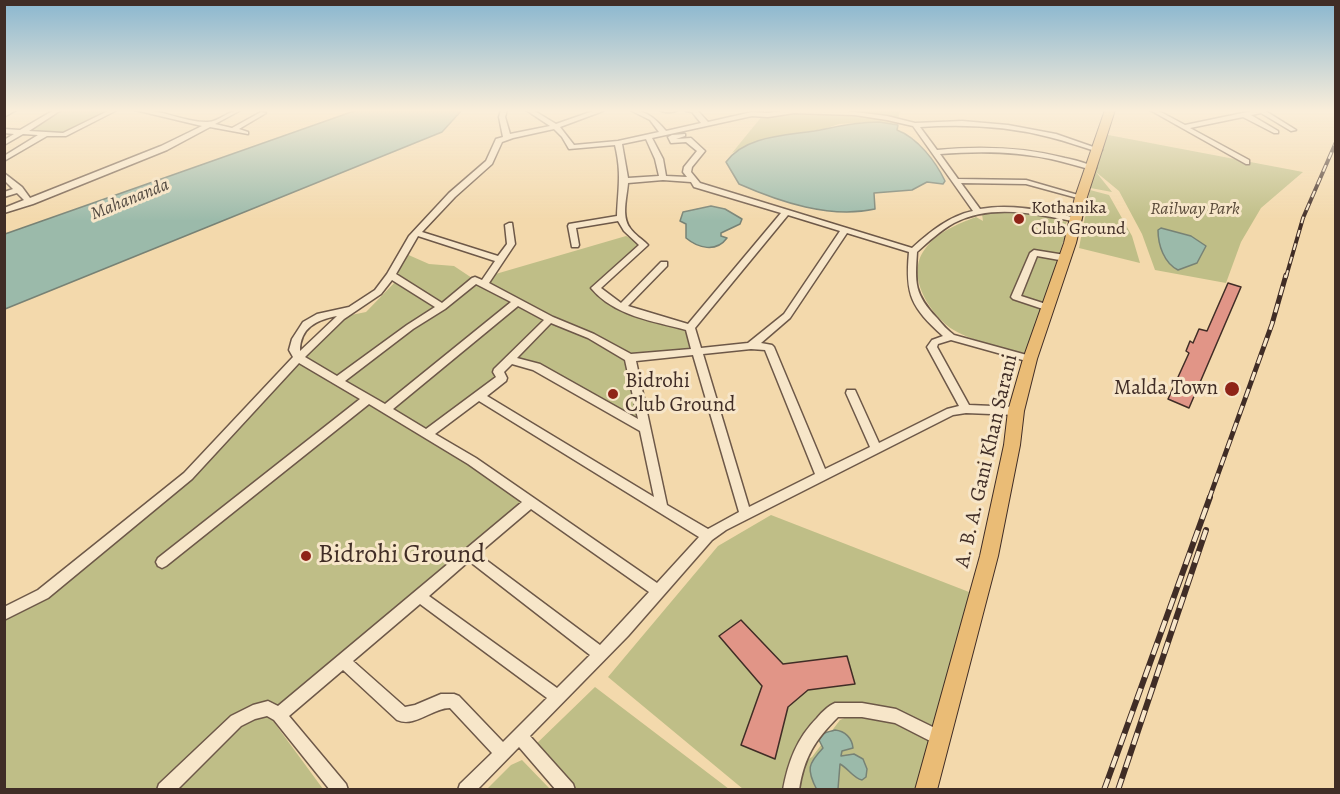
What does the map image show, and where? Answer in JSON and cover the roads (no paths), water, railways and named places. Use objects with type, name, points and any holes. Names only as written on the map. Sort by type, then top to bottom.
[{"type":"main road","name":"A. B. A. Gani Khan Sarani","points":[[926,789],[989,556],[1012,445],[1016,411],[1046,307],[1065,258],[1077,220],[1081,197],[1099,147]]},
{"type":"street","points":[[4,159],[24,147]]},
{"type":"street","points":[[4,211],[117,169],[164,147]]},
{"type":"street","points":[[4,614],[43,594],[188,476],[299,358],[341,317],[378,292],[417,233],[452,195],[489,162],[496,147]]},
{"type":"street","points":[[619,147],[625,182],[620,218],[629,234],[644,245],[596,288],[623,306],[690,327]]},
{"type":"street","points":[[653,147],[659,159],[663,178]]},
{"type":"street","points":[[696,147],[701,151],[687,171],[697,185],[913,251]]},
{"type":"street","points":[[931,147],[978,212]]},
{"type":"street","points":[[1089,147],[1098,150]]},
{"type":"street","points":[[1220,147],[1246,162]]},
{"type":"street","points":[[934,152],[982,148],[1012,150],[1058,158],[1092,168]]},
{"type":"street","points":[[5,175],[30,202]]},
{"type":"street","points":[[625,182],[663,178],[692,180]]},
{"type":"street","points":[[954,181],[1026,182],[1081,197]]},
{"type":"street","points":[[4,195],[19,189]]},
{"type":"street","points":[[1030,360],[951,337],[915,301],[910,283],[913,251],[951,222],[978,212],[1011,207],[1077,220]]},
{"type":"street","points":[[690,327],[786,212]]},
{"type":"street","points":[[575,245],[572,226],[620,218]]},
{"type":"street","points":[[483,285],[511,244],[509,225]]},
{"type":"street","points":[[751,346],[787,316],[845,230]]},
{"type":"street","points":[[417,233],[501,260]]},
{"type":"street","points":[[1046,307],[1016,297],[1034,253],[1065,258]]},
{"type":"street","points":[[623,306],[664,264]]},
{"type":"street","points":[[391,275],[442,308]]},
{"type":"street","points":[[338,381],[410,327],[442,308],[475,280],[550,319],[591,336],[630,358],[751,346],[769,347]]},
{"type":"street","points":[[386,409],[517,302]]},
{"type":"street","points":[[355,308],[325,314],[302,325],[296,337],[294,350],[299,358],[472,461],[658,591]]},
{"type":"street","points":[[427,434],[502,378],[498,372],[550,319]]},
{"type":"street","points":[[690,327],[745,512]]},
{"type":"street","points":[[766,333],[769,347],[822,476]]},
{"type":"street","points":[[951,337],[935,342],[932,347],[966,409]]},
{"type":"street","points":[[630,358],[662,508]]},
{"type":"street","points":[[510,360],[536,367],[646,429]]},
{"type":"street","points":[[851,393],[876,448]]},
{"type":"street","points":[[478,396],[708,536]]},
{"type":"street","points":[[162,562],[367,400]]},
{"type":"street","points":[[466,789],[600,654],[708,536],[745,512],[951,412],[966,409],[1016,411]]},
{"type":"street","points":[[279,715],[529,503]]},
{"type":"street","points":[[468,553],[600,654]]},
{"type":"street","points":[[419,596],[558,697]]},
{"type":"street","points":[[343,661],[402,715],[416,714],[443,701],[454,701],[503,753]]},
{"type":"street","points":[[165,789],[243,716],[268,708],[279,715],[340,789]]},
{"type":"street","points":[[791,789],[794,766],[802,748],[813,732],[835,710],[862,710],[896,716],[940,738]]},
{"type":"street","points":[[519,736],[567,789]]},
{"type":"water","name":"Mahananda","points":[[252,147],[405,147],[5,309],[5,234]]},
{"type":"water","points":[[744,147],[921,147],[937,166],[945,181],[943,184],[927,182],[912,190],[874,193],[875,209],[858,212],[823,210],[771,197],[739,184],[726,162]]},
{"type":"water","points":[[711,206],[725,209],[742,219],[740,224],[721,233],[721,236],[727,238],[723,243],[712,247],[701,246],[686,238],[686,224],[680,221],[683,212]]},
{"type":"water","points":[[1161,228],[1191,236],[1206,246],[1197,263],[1178,270],[1173,267],[1163,253],[1159,242],[1158,230]]},
{"type":"water","points":[[835,730],[845,733],[850,738],[853,748],[842,751],[841,756],[854,754],[863,759],[867,769],[866,777],[859,779],[840,764],[838,789],[817,790],[811,777],[810,767],[823,748],[819,740],[826,733]]},
{"type":"railway","points":[[1286,277],[1303,218],[1334,147]]},
{"type":"railway","points":[[1209,499],[1272,324],[1286,275]]},
{"type":"railway","points":[[1104,790],[1210,497]]},
{"type":"railway","points":[[1118,790],[1206,530]]},
{"type":"place","name":"Kothanika Club Ground","points":[[1019,219]]},
{"type":"place","name":"Malda Town","points":[[1232,389]]},
{"type":"place","name":"Bidrohi Club Ground","points":[[613,394]]},
{"type":"place","name":"Bidrohi Ground","points":[[306,556]]},
{"type":"park label","name":"Railway Park","points":[[1195,210]]}]
